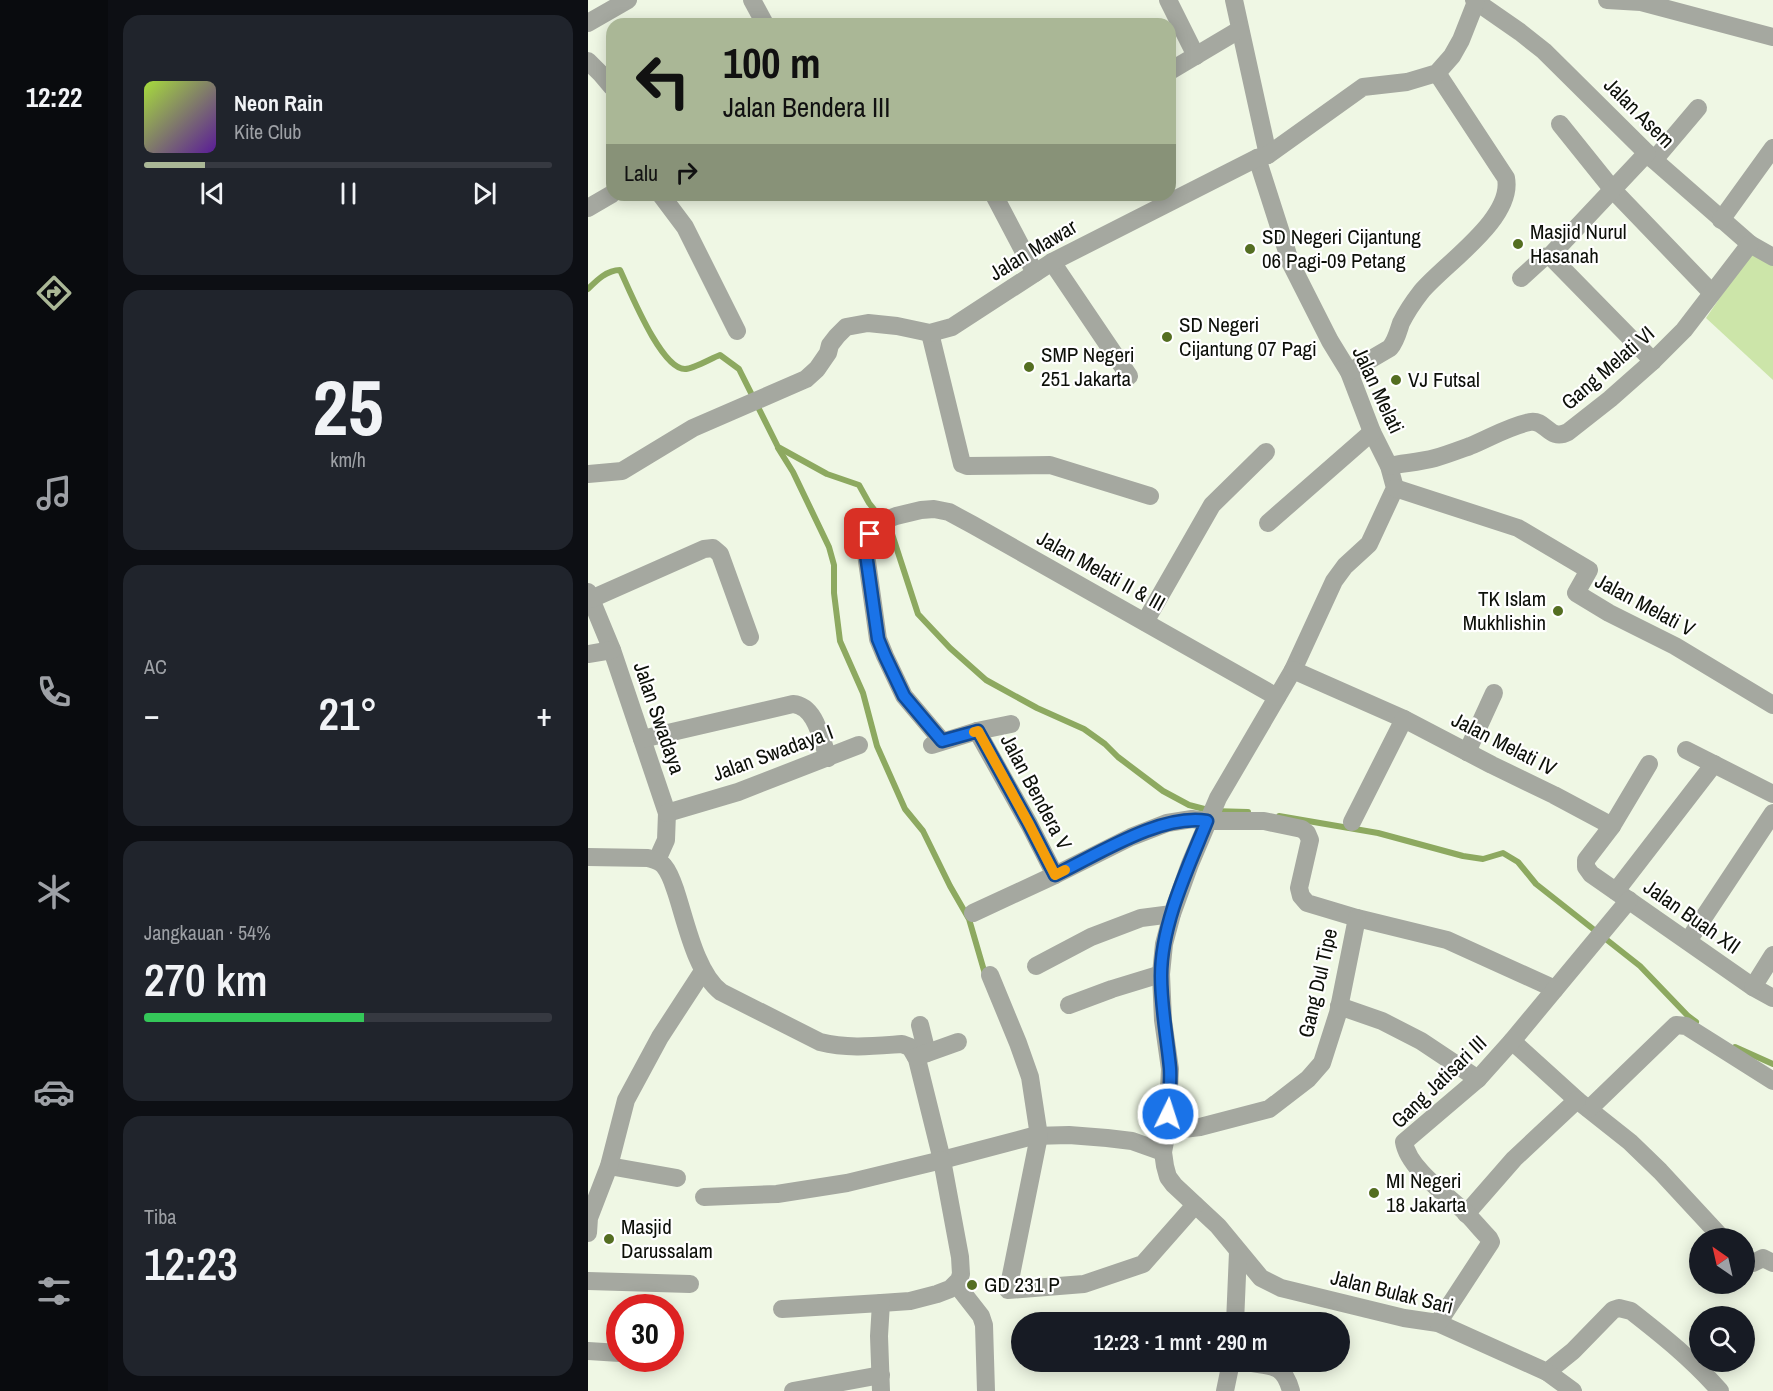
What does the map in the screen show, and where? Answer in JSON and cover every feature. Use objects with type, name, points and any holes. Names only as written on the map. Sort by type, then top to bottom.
[{"type":"street","points":[[588,23],[628,0]]},
{"type":"street","points":[[752,0],[762,18]]},
{"type":"street","points":[[1168,0],[1196,56]]},
{"type":"street","name":"Jalan Melati","points":[[1234,0],[1262,156],[1290,264],[1330,341],[1349,372],[1372,432],[1389,466],[1395,488]]},
{"type":"street","points":[[1607,0],[1641,2],[1773,37]]},
{"type":"street","points":[[1349,372],[1390,348],[1402,322],[1421,292],[1461,255],[1489,224],[1506,193],[1506,178],[1437,73],[1452,56],[1461,40],[1475,1]]},
{"type":"street","name":"Jalan Asem","points":[[1475,1],[1544,51],[1650,156],[1721,220],[1750,243],[1773,256]]},
{"type":"street","points":[[1176,68],[1239,30]]},
{"type":"street","points":[[588,61],[606,79]]},
{"type":"street","name":"Jalan Mawar","points":[[1176,199],[1262,156],[1363,87],[1407,82],[1437,73]]},
{"type":"street","points":[[1521,278],[1544,257],[1550,256],[1613,190],[1698,108]]},
{"type":"street","points":[[1560,124],[1613,190],[1712,293]]},
{"type":"street","points":[[1721,220],[1773,148]]},
{"type":"street","points":[[588,208],[606,198]]},
{"type":"street","points":[[665,201],[685,228],[737,331]]},
{"type":"street","points":[[997,201],[1035,273]]},
{"type":"street","name":"Jalan Mawar","points":[[930,333],[952,327],[1052,262],[1173,201]]},
{"type":"street","name":"Gang Melati VI","points":[[1389,466],[1434,459],[1510,428],[1531,422],[1537,421],[1555,434],[1564,434],[1610,399],[1684,330],[1750,243]]},
{"type":"street","points":[[1550,256],[1653,361]]},
{"type":"street","points":[[1052,262],[1129,376]]},
{"type":"street","points":[[588,474],[622,471],[693,428],[806,379],[817,369],[828,353],[830,345],[846,327],[868,323],[930,333],[962,464],[967,466],[1050,465],[1150,496]]},
{"type":"street","points":[[1268,523],[1372,432]]},
{"type":"street","points":[[1145,622],[1212,505],[1266,452]]},
{"type":"street","points":[[704,1197],[789,1192],[847,1183],[1031,1138],[1069,1135],[1107,1138],[1132,1141],[1163,1152],[1167,1131],[1170,1069],[1163,1020],[1161,974],[1164,944],[1172,914],[1218,798],[1293,670],[1334,581],[1338,574],[1369,544],[1395,488]]},
{"type":"street","name":"Jalan Melati V","points":[[1395,488],[1518,528],[1589,570],[1576,593],[1609,613],[1675,646],[1773,705]]},
{"type":"street","name":"Jalan Melati II & III","points":[[978,731],[936,743],[904,696],[878,639],[865,547],[876,524],[921,510],[934,509],[949,512],[1277,697]]},
{"type":"street","points":[[590,596],[704,549],[713,548],[720,554],[750,638]]},
{"type":"street","name":"Jalan Swadaya","points":[[590,596],[612,650],[668,813],[666,840],[657,860]]},
{"type":"street","points":[[588,654],[612,650]]},
{"type":"street","name":"Jalan Melati IV","points":[[1293,670],[1404,719],[1612,826]]},
{"type":"street","points":[[1467,752],[1494,693]]},
{"type":"street","points":[[642,739],[799,704],[811,714],[828,758]]},
{"type":"street","points":[[1352,822],[1404,719]]},
{"type":"street","points":[[978,731],[1011,724]]},
{"type":"street","name":"Jalan Bendera V","points":[[978,731],[1055,875]]},
{"type":"street","name":"Jalan Swadaya I","points":[[668,813],[738,792],[859,745]]},
{"type":"street","points":[[1686,750],[1773,794]]},
{"type":"street","points":[[1623,896],[1591,874],[1586,867],[1586,860],[1612,826],[1649,764]]},
{"type":"street","name":"Gang Jatisari III","points":[[1438,1323],[1491,1242],[1419,1168],[1407,1151],[1404,1142],[1479,1079],[1599,936],[1623,896],[1714,764]]},
{"type":"street","points":[[1688,941],[1773,813]]},
{"type":"street","points":[[973,913],[1131,837],[1167,823],[1192,819],[1264,821],[1302,829],[1309,836],[1299,888],[1301,896],[1307,903],[1447,940],[1555,989]]},
{"type":"street","points":[[588,857],[637,857],[657,860],[664,865],[671,879],[697,958],[703,971],[721,993],[820,1042],[853,1047],[906,1045],[921,1055]]},
{"type":"street","name":"Jalan Buah XII","points":[[1623,896],[1753,987],[1773,998]]},
{"type":"street","points":[[1036,966],[1101,933],[1141,918],[1172,914]]},
{"type":"street","name":"Gang Dul Tipe","points":[[1167,1131],[1200,1127],[1269,1108],[1308,1079],[1322,1063],[1339,1006],[1357,918]]},
{"type":"street","points":[[1753,987],[1773,955]]},
{"type":"street","points":[[588,1233],[589,1218],[609,1166],[626,1100],[660,1037],[703,971]]},
{"type":"street","points":[[1069,1005],[1161,974]]},
{"type":"street","points":[[990,975],[1030,1077],[1031,1138],[1008,1290],[1084,1284],[1143,1264],[1195,1205]]},
{"type":"street","points":[[1339,1006],[1382,1021],[1420,1041],[1479,1079]]},
{"type":"street","points":[[782,1309],[910,1301],[945,1291],[956,1284],[961,1274],[921,1055],[920,1025]]},
{"type":"street","points":[[1466,1214],[1514,1159],[1583,1105],[1676,1025],[1686,1026],[1773,1081]]},
{"type":"street","name":"Gang Jatisari III","points":[[1512,1041],[1583,1105],[1630,1142],[1713,1228]]},
{"type":"street","points":[[921,1055],[958,1042]]},
{"type":"street","name":"Jalan Bulak Sari","points":[[1163,1152],[1168,1177],[1174,1185],[1218,1226],[1238,1252],[1269,1284],[1404,1318],[1438,1323],[1547,1372],[1573,1391]]},
{"type":"street","points":[[609,1166],[677,1178]]},
{"type":"street","points":[[1235,1312],[1238,1252]]},
{"type":"street","points":[[1755,1262],[1763,1258],[1773,1263]]},
{"type":"street","points":[[588,1281],[690,1284]]},
{"type":"street","points":[[956,1284],[981,1316],[984,1325],[986,1391]]},
{"type":"street","points":[[793,1391],[881,1383],[879,1335],[882,1303]]},
{"type":"street","points":[[1547,1372],[1573,1351],[1607,1315],[1619,1308],[1624,1308],[1674,1345],[1720,1391]]},
{"type":"street","points":[[588,1351],[606,1352]]},
{"type":"street","points":[[1225,1391],[1229,1372]]},
{"type":"street","points":[[1283,1372],[1287,1377],[1291,1391]]},
{"type":"green space","points":[[1752,251],[1773,261],[1773,380],[1706,318]]},
{"type":"waterway","points":[[588,289],[607,274],[620,270],[647,327],[666,356],[676,366],[688,369],[720,355],[739,369],[778,447],[827,474],[859,485],[869,503],[891,531],[918,614],[950,648],[986,680],[1037,708],[1084,729],[1163,791],[1189,805],[1212,811],[1248,812]]},
{"type":"waterway","points":[[778,448],[793,472],[829,547],[834,565],[834,593],[840,641],[863,693],[877,746],[905,809],[923,831],[969,919],[985,974]]},
{"type":"waterway","points":[[1279,816],[1378,833],[1463,856],[1483,859],[1503,853],[1518,862],[1536,884],[1640,966],[1696,1022]]},
{"type":"waterway","points":[[1735,1047],[1773,1064]]},
{"type":"slow traffic","points":[[974,732],[978,731],[1055,875],[1065,870]]},
{"type":"place","name":"Masjid Nurul Hasanah","points":[[1518,244]]},
{"type":"place","name":"SD Negeri Cijantung 06 Pagi-09 Petang","points":[[1250,249]]},
{"type":"place","name":"SD Negeri Cijantung 07 Pagi","points":[[1167,337]]},
{"type":"place","name":"SMP Negeri 251 Jakarta","points":[[1029,367]]},
{"type":"place","name":"VJ Futsal","points":[[1396,380]]},
{"type":"place","name":"TK Islam Mukhlishin","points":[[1558,611]]},
{"type":"place","name":"MI Negeri 18 Jakarta","points":[[1374,1193]]},
{"type":"place","name":"Masjid Darussalam","points":[[609,1239]]},
{"type":"place","name":"GD 231 P","points":[[972,1285]]},
{"type":"route","points":[[870,534],[865,547],[878,639],[904,696],[942,741],[978,731],[1055,875],[1131,837],[1167,823],[1192,819],[1207,821],[1172,914],[1164,944],[1161,974],[1163,1020],[1170,1069],[1168,1114]]}]
